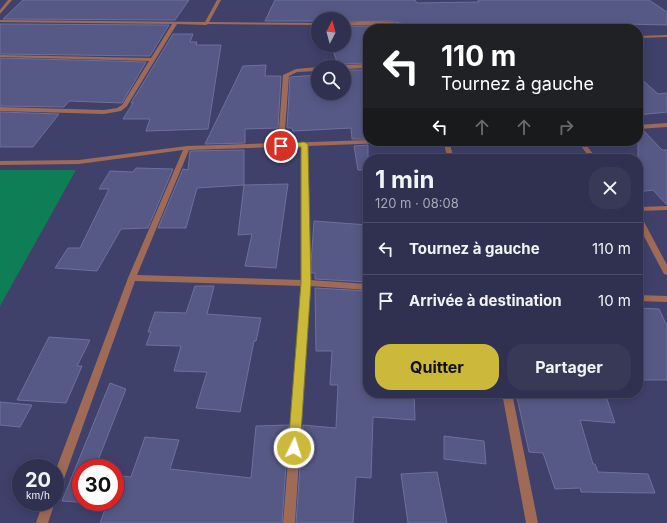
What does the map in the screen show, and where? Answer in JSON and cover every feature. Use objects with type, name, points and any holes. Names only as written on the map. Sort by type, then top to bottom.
[{"type":"street","points":[[0,13],[10,0]]},
{"type":"street","points":[[206,24],[219,0]]},
{"type":"street","points":[[0,21],[311,24]]},
{"type":"street","points":[[0,109],[104,112],[119,110],[124,106],[175,23]]},
{"type":"street","points":[[351,24],[398,24]]},
{"type":"street","points":[[643,37],[667,36]]},
{"type":"street","points":[[0,56],[151,60]]},
{"type":"street","points":[[351,67],[363,66]]},
{"type":"street","points":[[281,146],[286,75],[296,71],[311,70]]},
{"type":"street","points":[[643,127],[667,125]]},
{"type":"street","points":[[0,163],[79,162],[187,148],[281,146],[363,142]]},
{"type":"street","points":[[289,523],[306,283],[304,144]]},
{"type":"street","points":[[584,146],[590,154]]},
{"type":"street","points":[[64,463],[132,278],[187,148]]},
{"type":"street","points":[[643,209],[667,208]]},
{"type":"street","points":[[643,227],[667,272]]},
{"type":"street","points":[[132,278],[306,283],[363,287]]},
{"type":"street","points":[[643,298],[667,299]]},
{"type":"street","points":[[508,398],[532,523]]},
{"type":"street","points":[[42,523],[46,511]]},
{"type":"green space","points":[[0,170],[76,170],[0,306]]},
{"type":"building","points":[[23,0],[189,0],[175,20],[3,19]]},
{"type":"building","points":[[275,0],[415,0],[417,3],[479,2],[478,0],[649,0],[667,12],[667,25],[406,24],[389,21],[351,22],[351,12],[311,12],[311,21],[265,21]]},
{"type":"building","points":[[0,24],[169,25],[150,56],[0,54]]},
{"type":"building","points":[[351,26],[363,26],[363,63],[351,64],[351,60],[336,60],[334,52],[351,52]]},
{"type":"building","points":[[173,34],[193,34],[190,42],[197,42],[196,45],[221,45],[208,129],[146,131],[150,119],[123,119],[133,103],[131,103]]},
{"type":"building","points":[[0,58],[146,62],[122,103],[69,101],[64,107],[0,106]]},
{"type":"building","points":[[266,65],[265,76],[281,76],[278,128],[245,129],[245,143],[205,144],[243,66]]},
{"type":"building","points":[[351,70],[363,70],[363,139],[352,139],[351,128],[293,131],[292,128],[287,128],[290,77],[311,76],[311,100],[351,100]]},
{"type":"building","points":[[643,80],[658,94],[667,93],[667,112],[643,114]]},
{"type":"building","points":[[0,112],[59,114],[33,147],[0,147]]},
{"type":"building","points":[[643,130],[662,150],[667,150],[667,205],[653,190],[643,191],[643,154],[638,154],[638,146],[643,146]]},
{"type":"building","points":[[354,146],[368,146],[368,154],[363,154],[363,170],[358,170]]},
{"type":"building","points":[[244,150],[244,185],[197,188],[186,228],[158,228],[183,169],[188,170],[190,151]]},
{"type":"building","points":[[136,168],[173,169],[148,228],[121,229],[97,271],[55,268],[68,248],[80,248],[109,189],[99,189],[110,171],[133,172]]},
{"type":"building","points":[[288,184],[276,268],[245,266],[252,234],[238,235],[244,185]]},
{"type":"building","points":[[314,221],[363,225],[363,282],[315,279],[315,273],[311,273]]},
{"type":"building","points":[[195,286],[214,286],[207,314],[261,318],[256,341],[254,341],[240,412],[196,408],[207,372],[174,371],[181,346],[146,345],[151,332],[148,332],[155,312],[186,313]]},
{"type":"building","points":[[315,288],[363,291],[363,398],[414,398],[415,420],[373,417],[371,478],[356,477],[353,523],[296,523],[303,425],[336,428],[338,385],[330,385],[332,351],[316,351]]},
{"type":"building","points":[[643,308],[659,309],[667,326],[667,380],[643,380]]},
{"type":"building","points":[[49,337],[90,340],[77,366],[82,366],[66,403],[17,400]]},
{"type":"building","points":[[110,383],[126,389],[99,459],[79,459]]},
{"type":"building","points":[[517,398],[607,398],[615,423],[580,420],[593,464],[595,464],[598,472],[648,474],[655,493],[581,492],[580,488],[555,489],[543,453],[529,452]]},
{"type":"building","points":[[0,402],[32,405],[20,427],[0,425]]},
{"type":"building","points":[[289,425],[282,523],[100,523],[104,511],[124,511],[124,476],[131,477],[145,437],[179,440],[170,469],[251,478],[256,426]]},
{"type":"building","points":[[444,436],[484,441],[486,464],[444,459]]},
{"type":"building","points":[[437,472],[447,523],[408,523],[401,474]]},
{"type":"building","points":[[72,476],[72,502],[64,501],[64,496]]},
{"type":"route","points":[[281,146],[304,144],[306,283],[294,448]]}]
